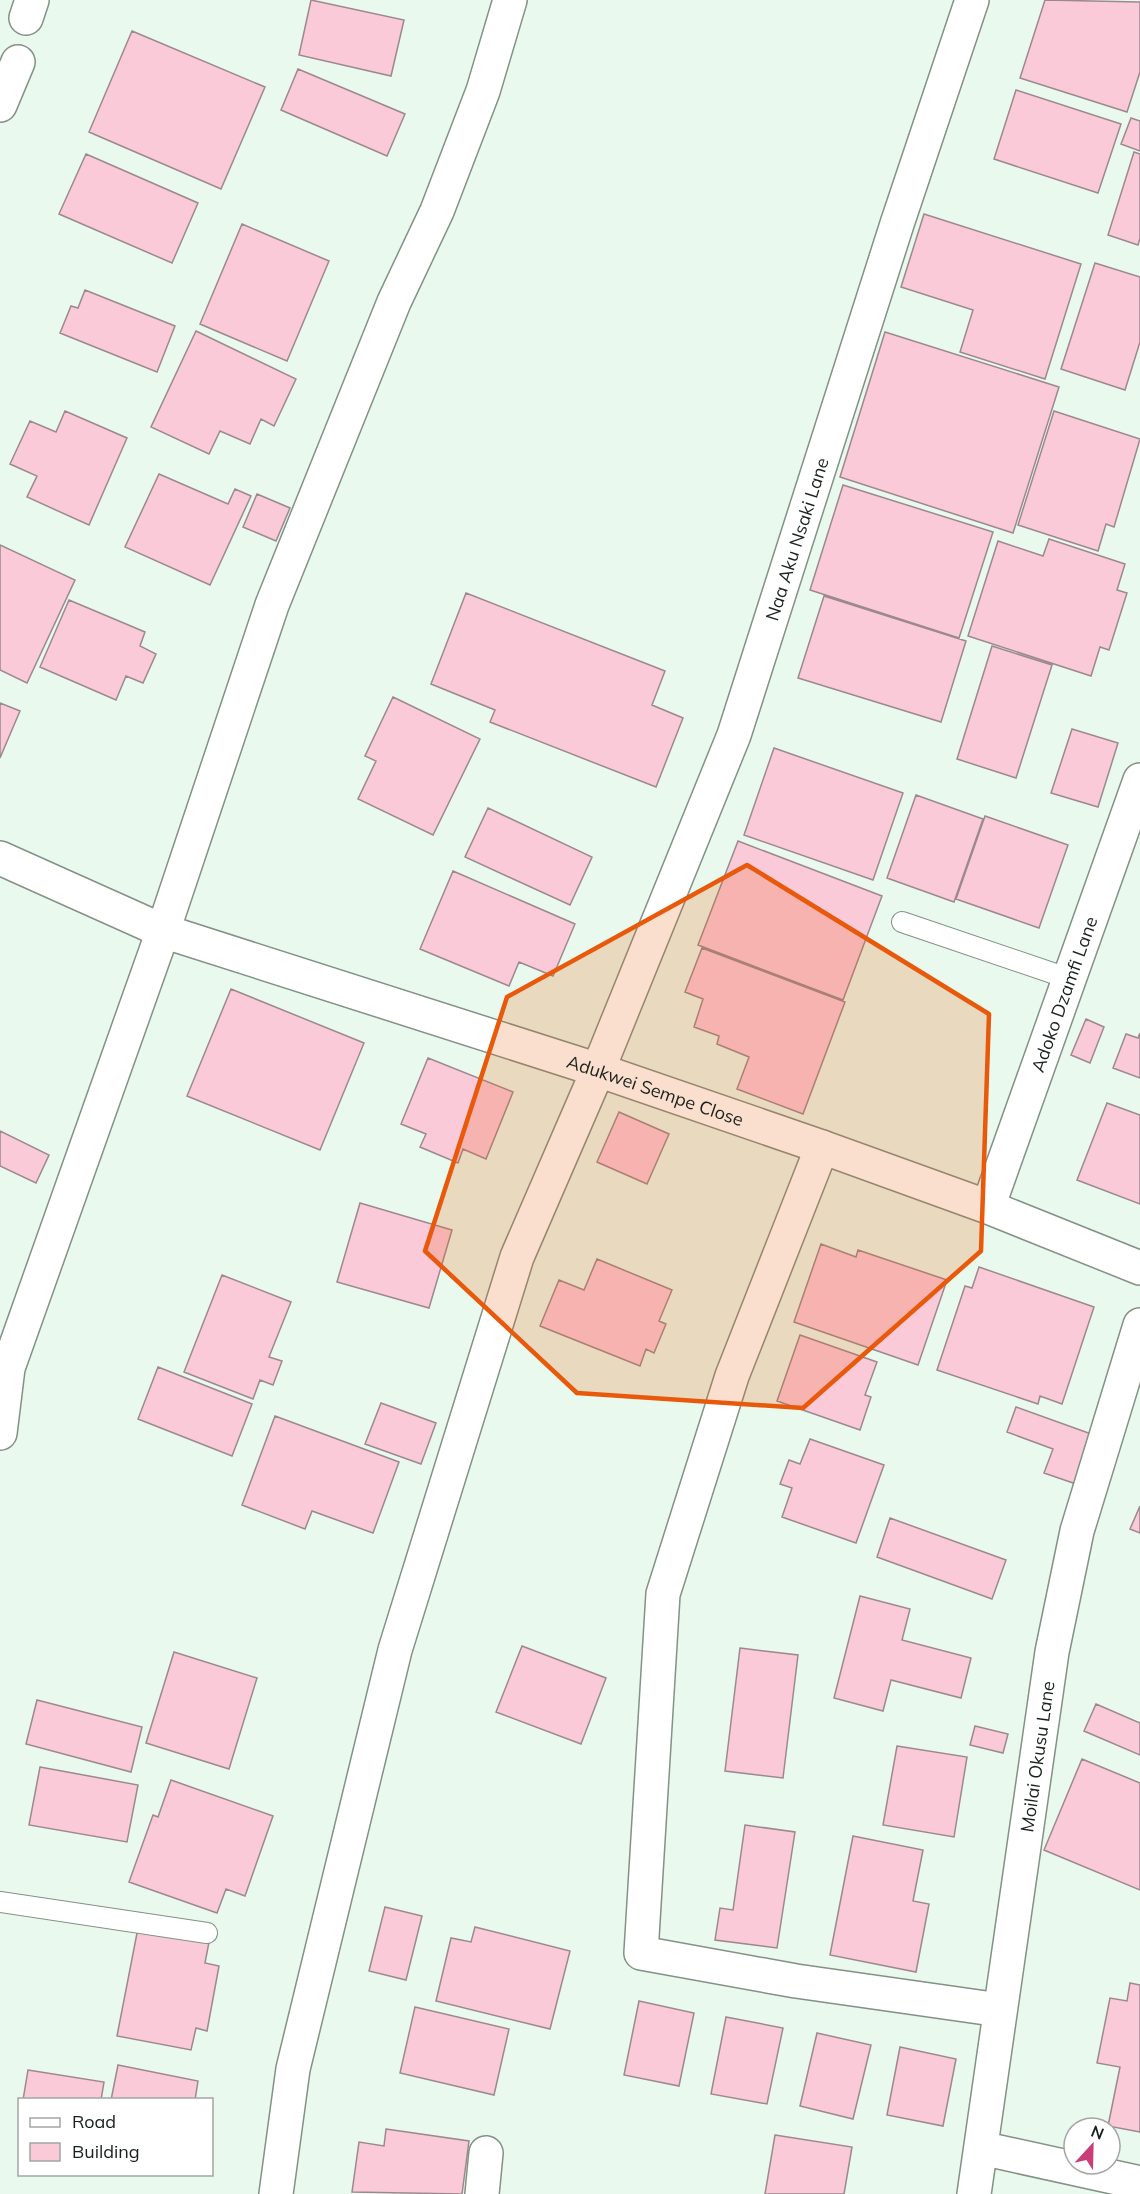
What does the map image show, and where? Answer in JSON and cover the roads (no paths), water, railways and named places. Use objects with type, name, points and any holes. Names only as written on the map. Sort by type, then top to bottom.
[{"type":"street","points":[[0,1434],[8,1368],[163,931],[272,605],[394,302],[437,211],[483,91],[510,0]]},
{"type":"street","name":"Naa Aku Nsaki Lane","points":[[276,2194],[293,2068],[395,1650],[517,1257],[597,1070],[734,735],[897,224],[972,0]]},
{"type":"street","points":[[0,105],[18,62]]},
{"type":"street","name":"Adoko Dzamfi Lane","points":[[988,1207],[1140,780]]},
{"type":"street","name":"Adukwei Sempe Close","points":[[0,858],[163,931],[597,1070],[822,1147],[988,1207],[1140,1268]]},
{"type":"street","points":[[822,1147],[732,1376],[663,1594],[640,1953],[796,1981],[1000,2010]]},
{"type":"street","name":"Moilai Okusu Lane","points":[[974,2194],[1052,1652],[1077,1531],[1140,1325]]},
{"type":"street","points":[[981,2148],[1140,2183]]},
{"type":"street","points":[[482,2194],[486,2153]]},
{"type":"lane","points":[[902,922],[1070,979]]},
{"type":"lane","points":[[0,1902],[207,1933]]}]
